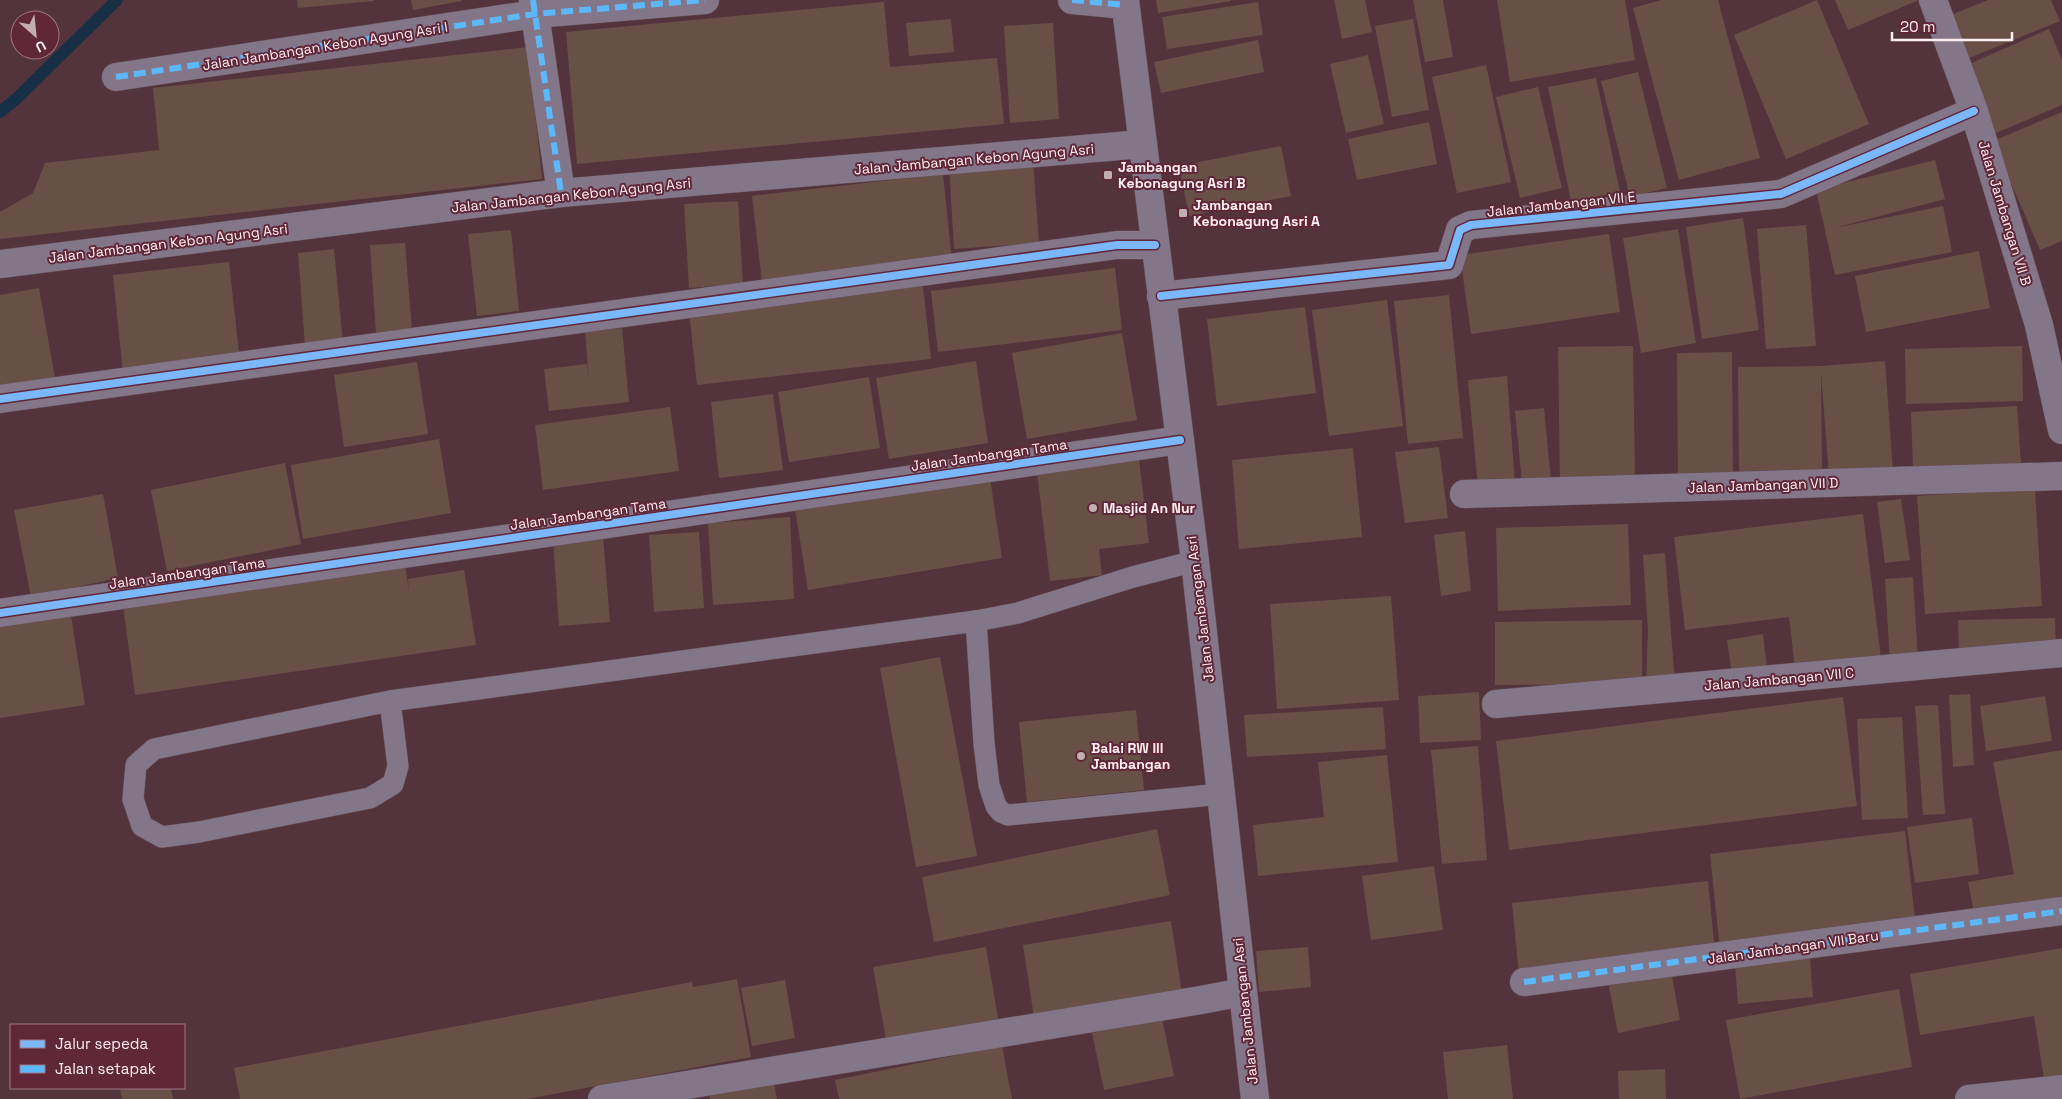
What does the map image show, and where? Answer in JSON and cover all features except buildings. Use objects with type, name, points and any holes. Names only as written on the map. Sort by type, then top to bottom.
[{"type":"street","name":"Jalan Jambangan Kebon Agung Asri I","points":[[116,78],[534,7],[705,0]]},
{"type":"street","points":[[1072,0],[1125,2]]},
{"type":"street","name":"Jalan Jambangan VII B","points":[[1933,0],[1974,111],[2039,325],[2062,430]]},
{"type":"street","name":"Jalan Jambangan Asri","points":[[1125,2],[1195,561],[1255,1099]]},
{"type":"street","points":[[534,7],[561,194]]},
{"type":"street","name":"Jalan Jambangan VII E","points":[[1162,296],[1448,265],[1460,230],[1471,225],[1781,194],[1974,111]]},
{"type":"street","name":"Jalan Jambangan Kebon Agung Asri","points":[[0,264],[561,194],[1143,144]]},
{"type":"street","points":[[0,399],[1117,245],[1155,245]]},
{"type":"street","name":"Jalan Jambangan Tama","points":[[0,613],[1180,440]]},
{"type":"street","name":"Jalan Jambangan VII D","points":[[1464,494],[2062,476]]},
{"type":"street","name":"Jalan Jambangan VII C","points":[[1496,704],[2062,653]]},
{"type":"street","name":"Jalan Jambangan VII Baru","points":[[1524,982],[2062,911]]},
{"type":"street","points":[[602,1099],[1243,992]]},
{"type":"street","points":[[1969,1099],[2062,1089]]},
{"type":"lane","points":[[390,700],[398,766],[393,784],[370,798],[172,836],[162,837],[142,826],[133,799],[136,764],[154,749],[390,700],[976,621],[1018,613],[1132,577],[1195,561]]},
{"type":"lane","points":[[976,621],[984,743],[989,785],[993,802],[1001,812],[1008,815],[1222,794]]},
{"type":"waterway","points":[[0,112],[16,99],[117,0]]},
{"type":"marked path","points":[[533,0],[561,193]]},
{"type":"marked path","points":[[116,77],[535,14],[705,0]]},
{"type":"marked path","points":[[1072,0],[1125,5]]},
{"type":"marked path","points":[[1524,982],[2062,911]]},
{"type":"cycle path","points":[[1161,296],[1449,265],[1460,230],[1471,225],[1781,194],[1974,111]]},
{"type":"cycle path","points":[[0,399],[1117,245],[1155,245]]},
{"type":"cycle path","points":[[0,613],[1180,440]]},
{"type":"place","name":"Jambangan Kebonagung Asri B","points":[[1108,175]]},
{"type":"place","name":"Jambangan Kebonagung Asri A","points":[[1183,213]]},
{"type":"place","name":"Masjid An Nur","points":[[1093,508]]},
{"type":"place","name":"Balai RW III Jambangan","points":[[1081,756]]}]
